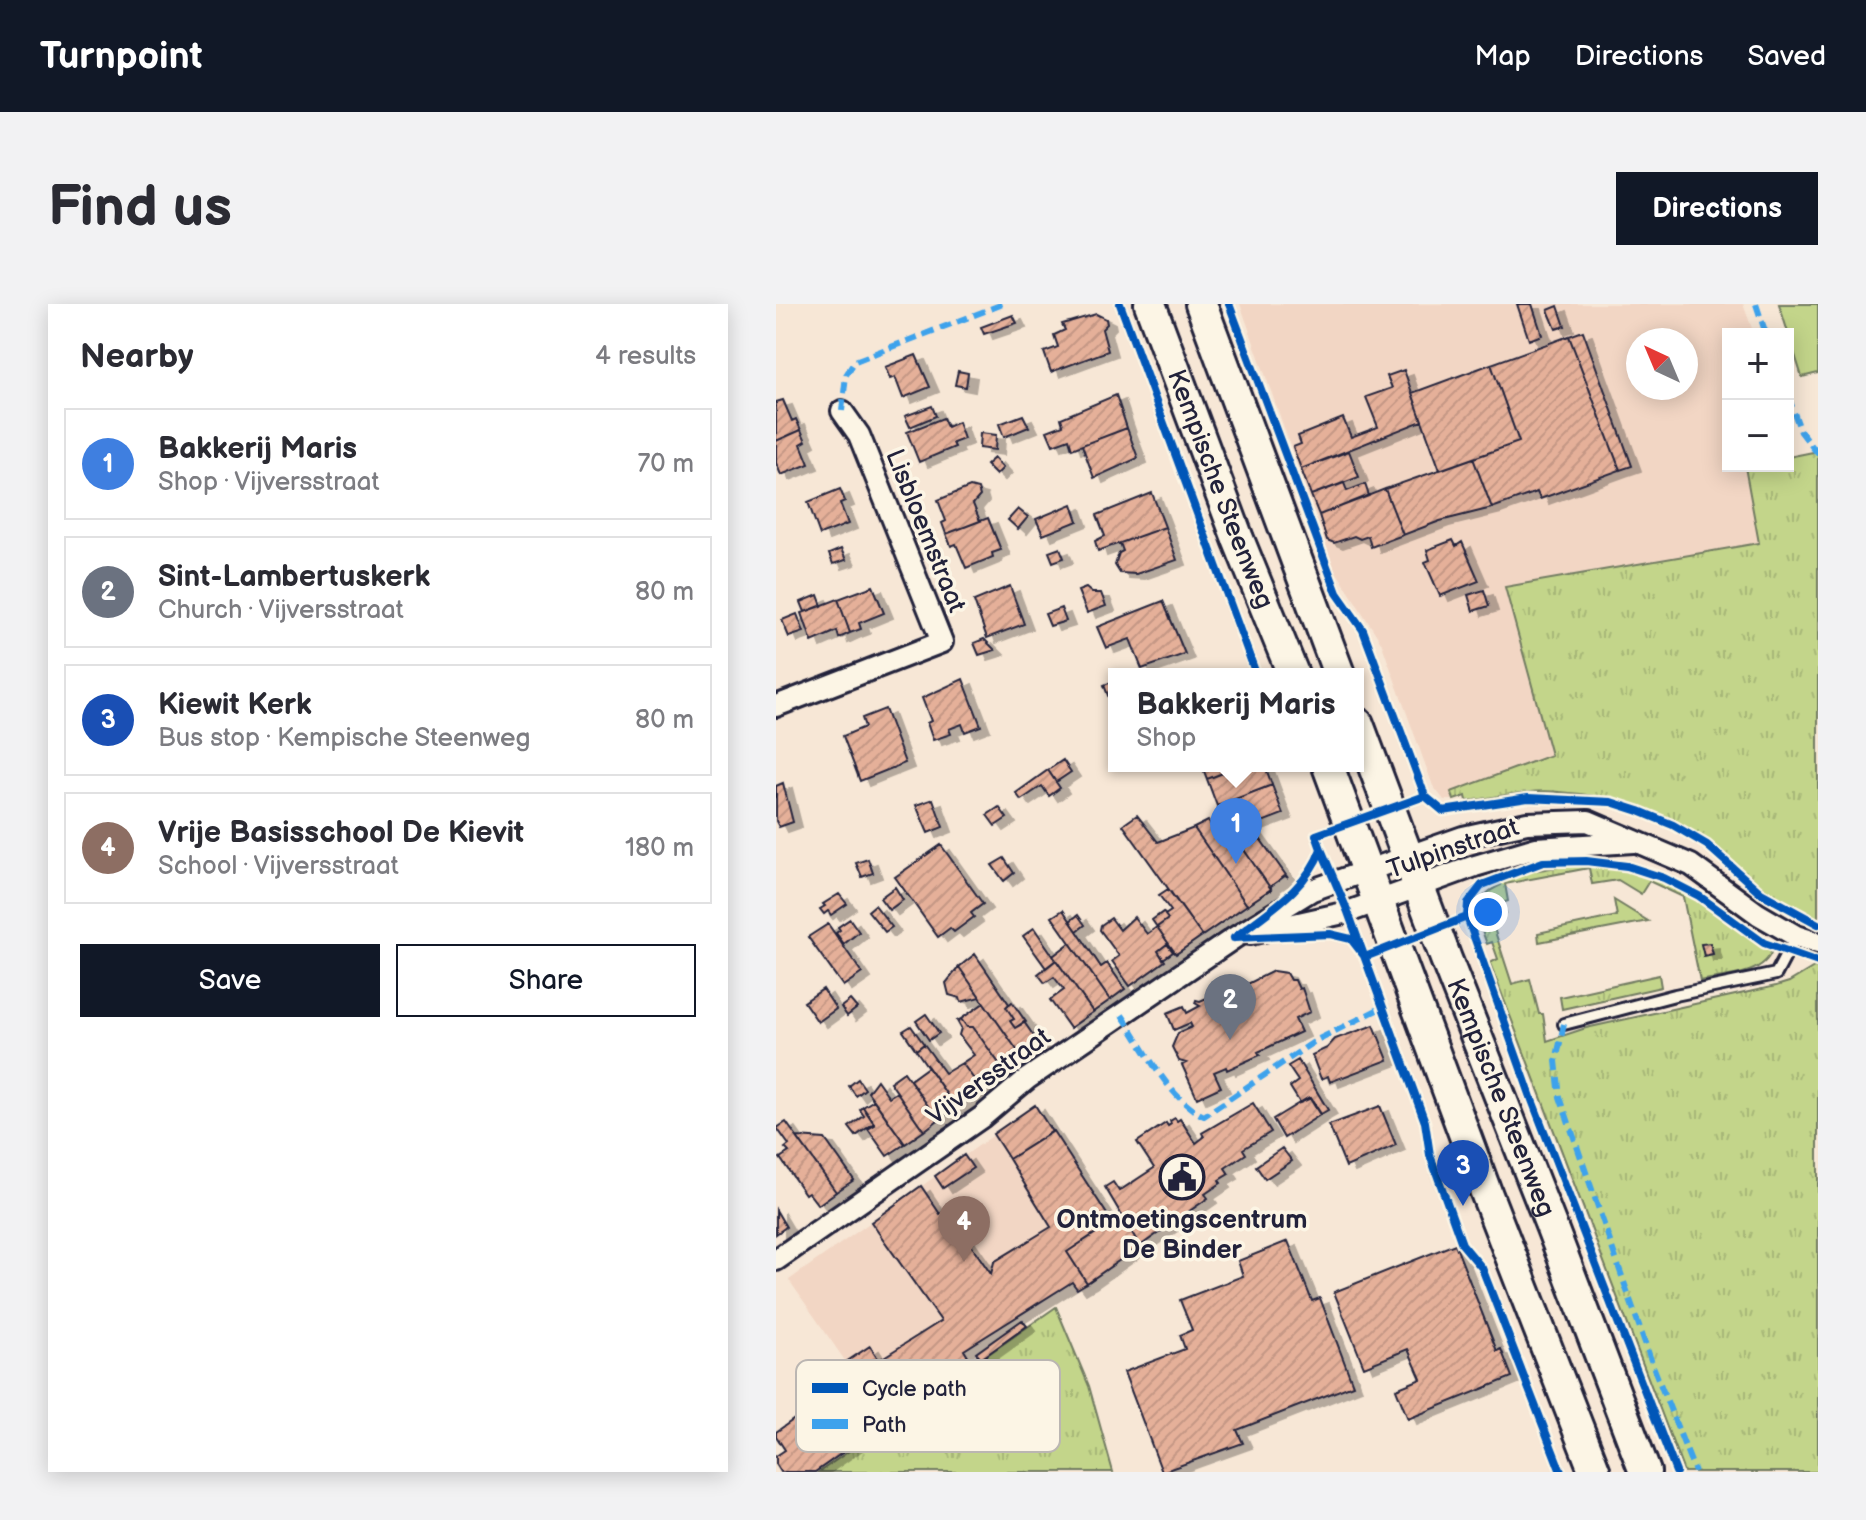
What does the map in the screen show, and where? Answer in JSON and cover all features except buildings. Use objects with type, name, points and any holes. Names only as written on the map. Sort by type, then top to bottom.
[{"type":"main road","name":"Kempische Steenweg","points":[[1150,304],[1238,539],[1291,668]]},
{"type":"main road","name":"Kempische Steenweg","points":[[1201,304],[1337,668]]},
{"type":"main road","name":"Kempische Steenweg","points":[[1364,740],[1645,1472]]},
{"type":"main road","name":"Kempische Steenweg","points":[[1330,772],[1487,1195],[1595,1472]]},
{"type":"street","name":"Lisbloemstraat","points":[[776,706],[942,642],[859,435],[842,411]]},
{"type":"street","name":"Tulpinstraat","points":[[1407,855],[1463,837],[1527,823],[1588,821],[1691,865],[1758,914],[1796,936],[1818,943]]},
{"type":"street","name":"Tulpinstraat","points":[[1380,902],[1536,848],[1640,842]]},
{"type":"street","name":"Vijversstraat","points":[[776,1260],[982,1117],[1027,1079],[1234,938],[1312,890],[1407,855]]},
{"type":"street","name":"Vijversstraat","points":[[1234,938],[1380,902]]},
{"type":"lane","points":[[1564,1024],[1675,995],[1776,974],[1796,936]]},
{"type":"shaded area","points":[[1240,304],[1743,304],[1752,328],[1722,328],[1722,472],[1746,472],[1759,543],[1505,587],[1551,755],[1452,792],[1454,800],[1444,800],[1433,786],[1381,642],[1334,568]]},
{"type":"shaded area","points":[[1036,1105],[1112,1221],[1121,1215],[1140,1245],[1077,1290],[1071,1282],[965,1350],[971,1360],[845,1360],[789,1280]]},
{"type":"green space","points":[[1779,304],[1818,304],[1818,373],[1802,377],[1794,352],[1794,328],[1787,328]]},
{"type":"green space","points":[[1818,451],[1818,920],[1777,899],[1701,837],[1663,817],[1622,802],[1548,791],[1467,801],[1466,796],[1454,800],[1451,792],[1551,755],[1505,587],[1759,543],[1746,472],[1794,472],[1794,456]]},
{"type":"green space","points":[[1587,865],[1619,869],[1677,888],[1772,950],[1768,959],[1752,970],[1700,981],[1683,897],[1649,881],[1641,894],[1618,880],[1592,884],[1589,868],[1505,884],[1508,901],[1502,903],[1506,913],[1491,919],[1512,984],[1530,979],[1539,1014],[1543,1014],[1547,1041],[1586,1028],[1776,986],[1814,967],[1818,968],[1818,1472],[1684,1472],[1490,963],[1498,959],[1492,942],[1487,944],[1479,910],[1484,896],[1501,885],[1499,880],[1543,869]]},
{"type":"green space","points":[[1614,900],[1648,921],[1539,942],[1538,933],[1617,916]]},
{"type":"green space","points":[[1659,975],[1661,987],[1562,1009],[1560,997]]},
{"type":"green space","points":[[1056,1307],[1089,1386],[1113,1472],[819,1472],[848,1452],[1060,1452],[1060,1360],[980,1360]]},
{"type":"marked path","points":[[842,411],[846,375],[855,361],[1003,304]]},
{"type":"marked path","points":[[1756,304],[1764,328]]},
{"type":"marked path","points":[[1789,400],[1801,432],[1818,454]]},
{"type":"marked path","points":[[1122,1015],[1168,1085],[1179,1098],[1204,1116],[1315,1041],[1383,1007]]},
{"type":"marked path","points":[[1564,1024],[1556,1061],[1560,1097],[1653,1366],[1695,1472]]},
{"type":"cycle path","points":[[1120,304],[1254,668]]},
{"type":"cycle path","points":[[1229,304],[1337,593],[1363,630],[1425,796],[1443,811],[1528,798],[1611,802],[1639,811],[1673,825],[1707,845],[1761,893],[1818,924]]},
{"type":"cycle path","points":[[1234,938],[1285,899],[1306,876],[1321,849],[1316,835],[1425,796]]},
{"type":"cycle path","points":[[1321,849],[1348,912],[1425,1122],[1430,1155],[1462,1244],[1482,1268],[1561,1472]]},
{"type":"cycle path","points":[[1676,1472],[1532,1100],[1467,917],[1468,903],[1482,885],[1543,862],[1586,861],[1627,866],[1664,878],[1699,896],[1764,943],[1818,962]]},
{"type":"cycle path","points":[[1234,938],[1330,934],[1351,939],[1365,957],[1467,917]]},
{"type":"place","name":"Bakkerij Maris","points":[[1236,864]]},
{"type":"place","name":"Sint-Lambertuskerk","points":[[1230,1040]]},
{"type":"place","name":"Ontmoetingscentrum De Binder","points":[[1182,1177]]},
{"type":"place","name":"Kiewit Kerk","points":[[1463,1206]]},
{"type":"place","name":"Vrije Basisschool De Kievit","points":[[964,1262]]}]
